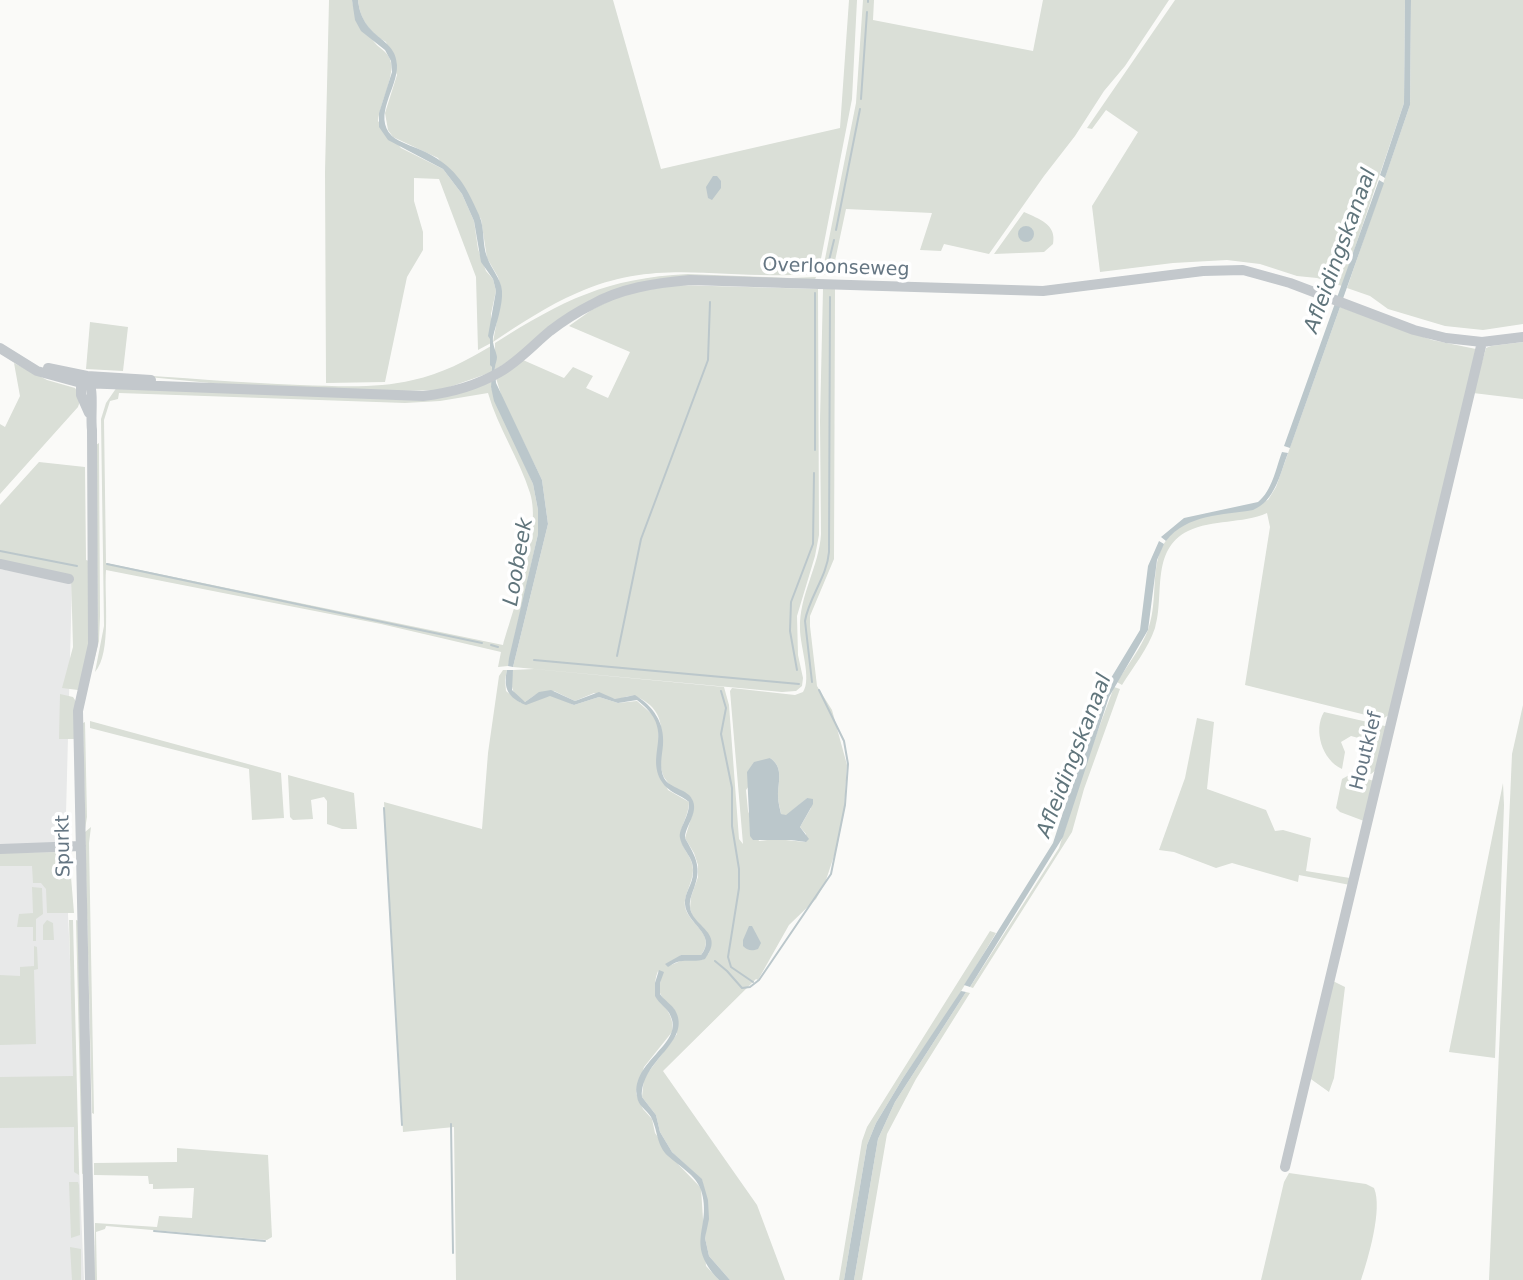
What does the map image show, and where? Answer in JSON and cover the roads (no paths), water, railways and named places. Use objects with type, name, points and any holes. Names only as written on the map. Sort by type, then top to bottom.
[{"type":"street","name":"Overloonseweg","points":[[0,348],[21,360],[87,381],[423,396],[444,393],[485,379],[524,355],[560,324],[593,303],[629,289],[659,282],[690,280],[1043,291],[1203,271],[1243,271],[1290,283],[1414,330],[1446,338],[1482,342],[1523,337]]},
{"type":"street","name":"Houtklef","points":[[1284,1167],[1482,342]]},
{"type":"street","name":"Spurkt","points":[[87,381],[81,395],[90,414],[92,430],[93,644],[78,711],[90,1280]]},
{"type":"street","points":[[0,565],[69,579]]},
{"type":"street","points":[[0,849],[81,846]]},
{"type":"waterway","points":[[861,99],[867,12]]},
{"type":"waterway","points":[[836,230],[860,109]]},
{"type":"waterway","points":[[827,269],[834,240]]},
{"type":"waterway","points":[[815,293],[815,450]]},
{"type":"waterway","points":[[812,682],[805,621],[825,570],[829,552],[830,297]]},
{"type":"waterway","points":[[617,656],[641,539],[708,360],[710,302]]},
{"type":"waterway","points":[[797,670],[790,631],[791,602],[813,544],[814,473]]},
{"type":"waterway","points":[[0,551],[77,566]]},
{"type":"waterway","points":[[107,564],[482,643]]},
{"type":"waterway","points":[[491,645],[498,647]]},
{"type":"waterway","points":[[534,660],[799,684]]},
{"type":"waterway","points":[[715,961],[742,988],[750,987],[759,980],[831,874],[845,805],[848,764],[844,741],[819,690]]},
{"type":"waterway","points":[[721,691],[726,708],[721,734],[732,788],[732,826],[739,869],[739,888],[728,957],[731,967],[753,982]]},
{"type":"waterway","points":[[384,808],[402,1125]]},
{"type":"waterway","points":[[451,1124],[453,1253]]},
{"type":"waterway","points":[[154,1231],[265,1241]]},
{"type":"water label","name":"Afleidingskanaal","points":[[1341,251]]},
{"type":"water label","name":"Loobeek","points":[[519,562]]},
{"type":"water label","name":"Afleidingskanaal","points":[[1075,756]]}]
